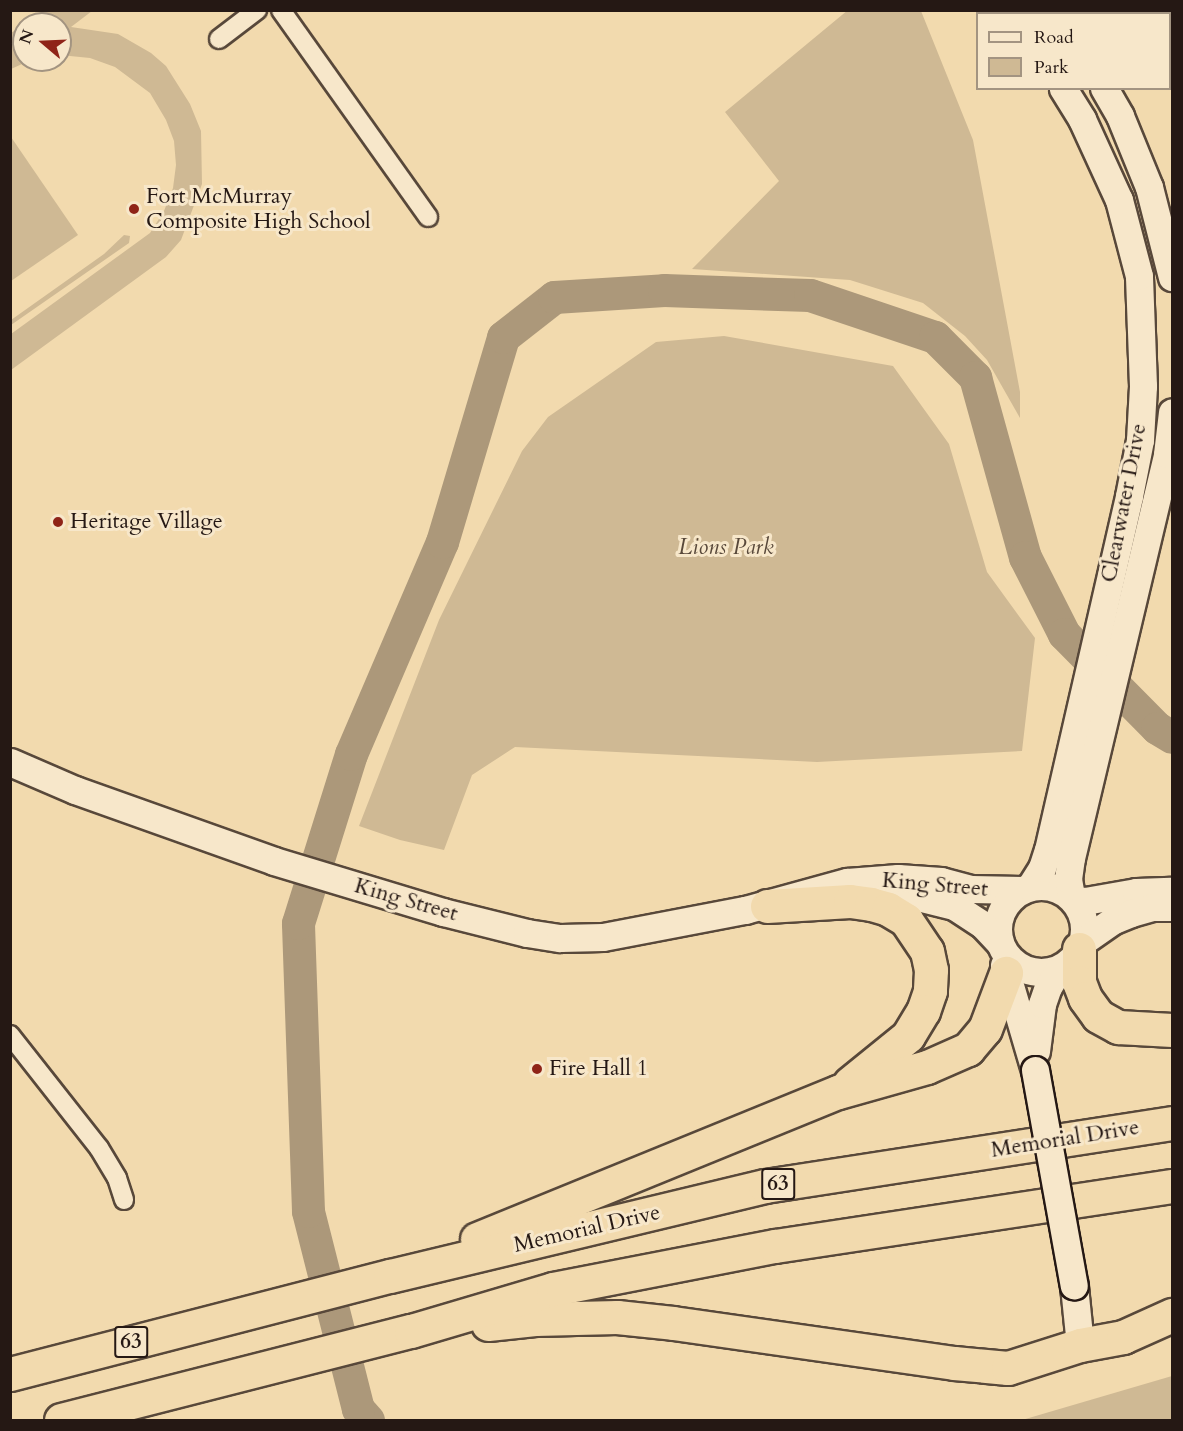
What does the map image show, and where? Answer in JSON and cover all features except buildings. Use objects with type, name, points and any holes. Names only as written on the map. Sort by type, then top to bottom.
[{"type":"highway","points":[[767,906],[850,901],[871,904],[888,909],[906,920],[927,951],[931,970],[930,991],[924,1011],[908,1036],[838,1092]]},
{"type":"highway","points":[[1073,953],[1084,998],[1098,1016],[1118,1028],[1173,1030]]},
{"type":"highway","points":[[390,1276],[588,1192],[838,1092],[927,1067],[968,1049],[985,1029],[1002,954]]},
{"type":"highway","name":"Memorial Drive","points":[[10,1374],[390,1276],[765,1186],[1173,1123]]},
{"type":"highway","points":[[61,1420],[251,1374],[411,1331],[553,1289],[775,1245],[1173,1186]]},
{"type":"highway","points":[[411,1331],[535,1319],[617,1317],[954,1364],[1008,1368],[1080,1345],[1123,1337],[1173,1315]]},
{"type":"main road","name":"Clearwater Drive","points":[[1064,90],[1082,119],[1119,200],[1139,276],[1143,386],[1140,440],[1059,854],[1072,898]]},
{"type":"main road","points":[[1105,90],[1119,116],[1149,187],[1173,278]]},
{"type":"main road","name":"Clearwater Drive","points":[[1026,889],[1042,867],[1059,854],[1155,506],[1167,454],[1173,412]]},
{"type":"main road","name":"King Street","points":[[10,762],[75,790],[274,861],[453,914],[560,938],[603,937],[767,906],[848,882],[898,878],[941,881],[970,890],[1026,889]]},
{"type":"main road","points":[[1080,1345],[1074,1286],[1035,1070],[1002,954],[997,927],[1000,914],[1007,902],[1026,889],[1055,889],[1072,898],[1106,898],[1136,892],[1173,892]]},
{"type":"main road","name":"King Street","points":[[815,893],[903,892],[925,897],[970,915],[1002,954]]},
{"type":"main road","points":[[1035,1070],[1042,1004],[1048,987],[1073,953],[1084,924],[1072,898]]},
{"type":"main road","points":[[1002,954],[1013,964],[1025,970],[1045,973],[1114,920],[1152,907],[1173,907]]},
{"type":"street","points":[[219,39],[257,10]]},
{"type":"street","points":[[280,10],[428,216]]},
{"type":"street","points":[[10,1035],[99,1148],[117,1178],[124,1200]]},
{"type":"green space","points":[[848,10],[921,11],[973,140],[1020,392],[1020,418],[987,360],[965,336],[923,303],[850,280],[692,269],[779,181],[725,112]]},
{"type":"green space","points":[[92,11],[72,26],[72,12],[41,12]]},
{"type":"green space","points":[[72,27],[118,34],[151,53],[166,66],[190,104],[201,131],[202,184],[181,240],[166,257],[11,370],[11,334],[150,233],[164,211],[173,188],[176,165],[174,141],[166,120],[150,93],[115,67],[90,58],[72,56]]},
{"type":"green space","points":[[12,32],[11,69],[11,33]]},
{"type":"green space","points":[[11,137],[78,235],[10,281]]},
{"type":"green space","points":[[124,235],[130,236],[129,243],[11,325],[11,320],[104,254]]},
{"type":"green space","name":"Lions Park","points":[[724,336],[893,366],[949,444],[987,572],[1035,638],[1022,751],[817,762],[515,747],[472,775],[444,850],[400,840],[359,826],[439,620],[522,451],[548,417],[656,342]]},
{"type":"green space","points":[[1172,1376],[1172,1420],[1022,1420]]},
{"type":"waterway","points":[[368,1420],[358,1409],[308,1211],[298,923],[351,754],[442,542],[503,337],[554,297],[664,290],[810,295],[935,337],[975,377],[1025,557],[1064,634],[1157,728],[1172,737]]},
{"type":"place","name":"Fort McMurray Composite High School","points":[[134,209]]},
{"type":"place","name":"Heritage Village","points":[[58,522]]},
{"type":"place","name":"Fire Hall 1","points":[[537,1069]]}]
